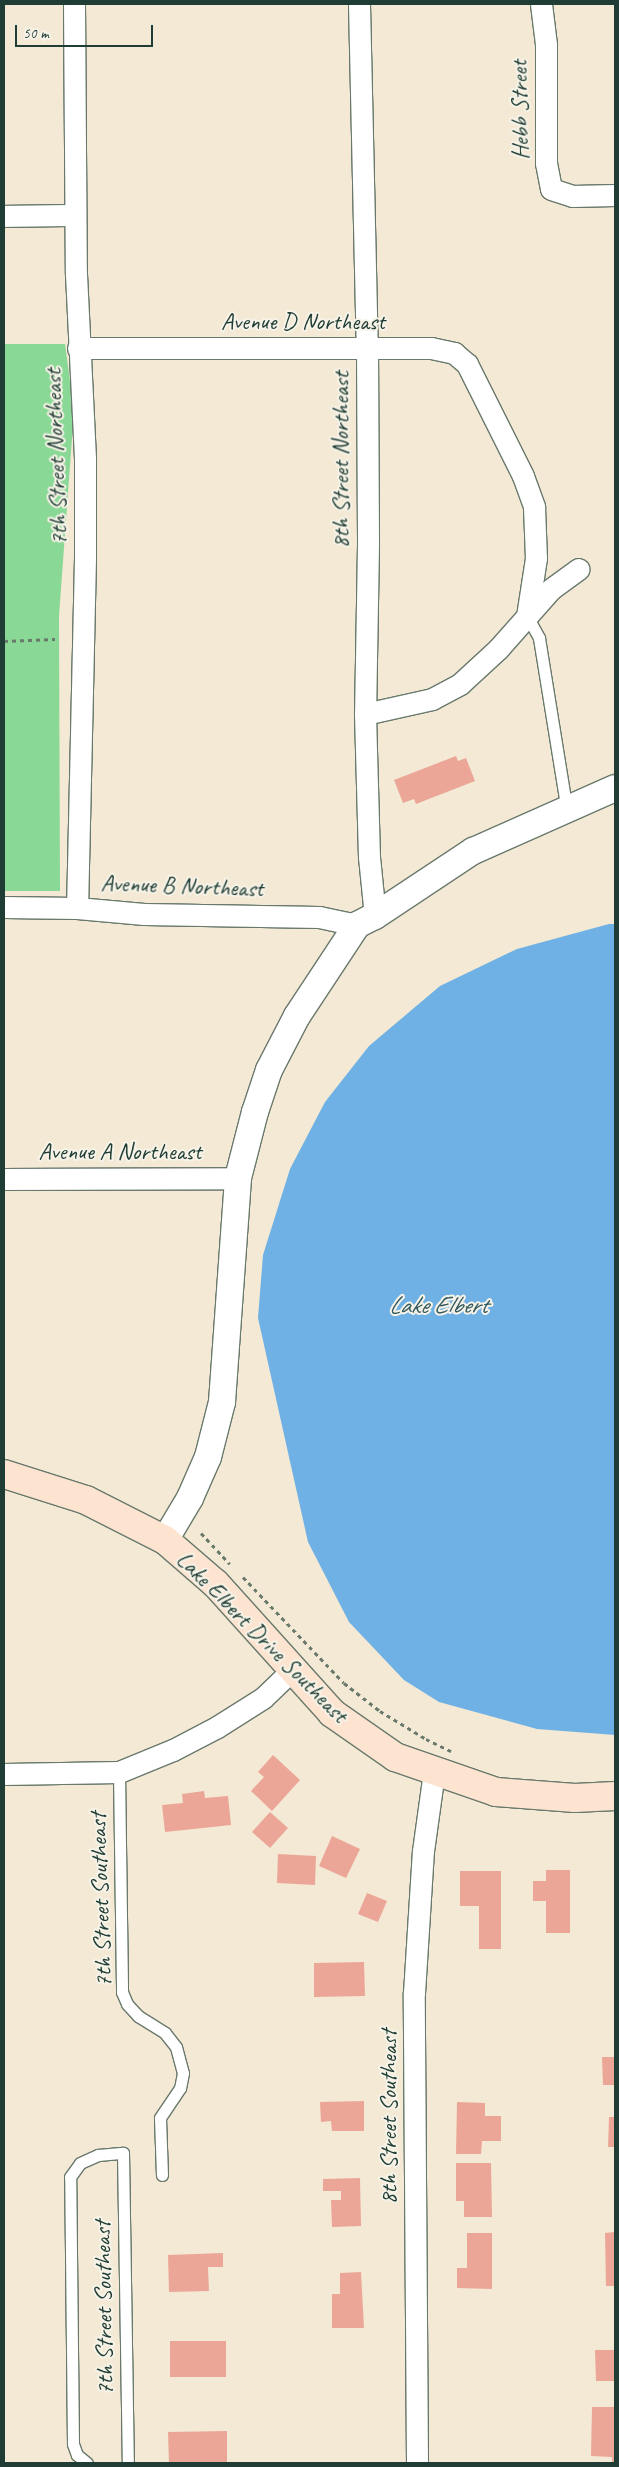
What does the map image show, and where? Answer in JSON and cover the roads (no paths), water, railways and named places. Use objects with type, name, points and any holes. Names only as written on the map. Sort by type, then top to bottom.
[{"type":"main road","name":"Lake Elbert Drive Southeast","points":[[4,1474],[86,1500],[165,1540],[216,1584],[332,1713],[395,1757],[496,1792],[575,1798],[615,1796]]},
{"type":"street","name":"7th Street Northeast","points":[[74,4],[75,215],[78,348],[84,413],[85,558],[76,908]]},
{"type":"street","name":"8th Street Northeast","points":[[359,4],[367,348],[368,555],[365,714],[369,857],[366,920]]},
{"type":"street","name":"Hebb Street","points":[[541,4],[546,44],[546,163],[551,189],[576,196],[615,196]]},
{"type":"street","points":[[4,216],[75,215]]},
{"type":"street","name":"Avenue D Northeast","points":[[78,348],[430,348],[454,353],[467,364],[523,476],[534,508],[536,558],[527,616]]},
{"type":"street","points":[[365,714],[432,699],[460,684],[498,649],[552,588],[580,569]]},
{"type":"street","points":[[165,1540],[190,1498],[208,1457],[222,1402],[238,1178],[255,1112],[279,1048],[316,985],[366,920],[472,851],[615,788]]},
{"type":"street","name":"Avenue B Northeast","points":[[4,907],[76,908],[144,914],[319,917],[366,920]]},
{"type":"street","name":"Avenue A Northeast","points":[[4,1179],[238,1178]]},
{"type":"street","points":[[4,1774],[119,1772],[173,1750],[217,1727],[263,1698],[292,1670]]},
{"type":"street","name":"8th Street Southeast","points":[[417,2463],[414,1993],[423,1851],[434,1772]]},
{"type":"lane","points":[[527,616],[539,638],[567,810]]},
{"type":"lane","name":"7th Street Southeast","points":[[119,1772],[122,1992],[127,2004],[138,2016],[165,2033],[176,2047],[183,2073],[180,2088],[160,2118],[162,2175]]},
{"type":"lane","name":"7th Street Southeast","points":[[87,2463],[76,2455],[73,2444],[70,2177],[80,2163],[98,2155],[123,2153],[128,2463]]},
{"type":"water","name":"Lake Elbert","points":[[615,924],[615,1735],[537,1729],[439,1702],[404,1680],[349,1622],[308,1542],[258,1318],[263,1255],[290,1169],[325,1102],[369,1046],[440,986],[517,949]]}]
